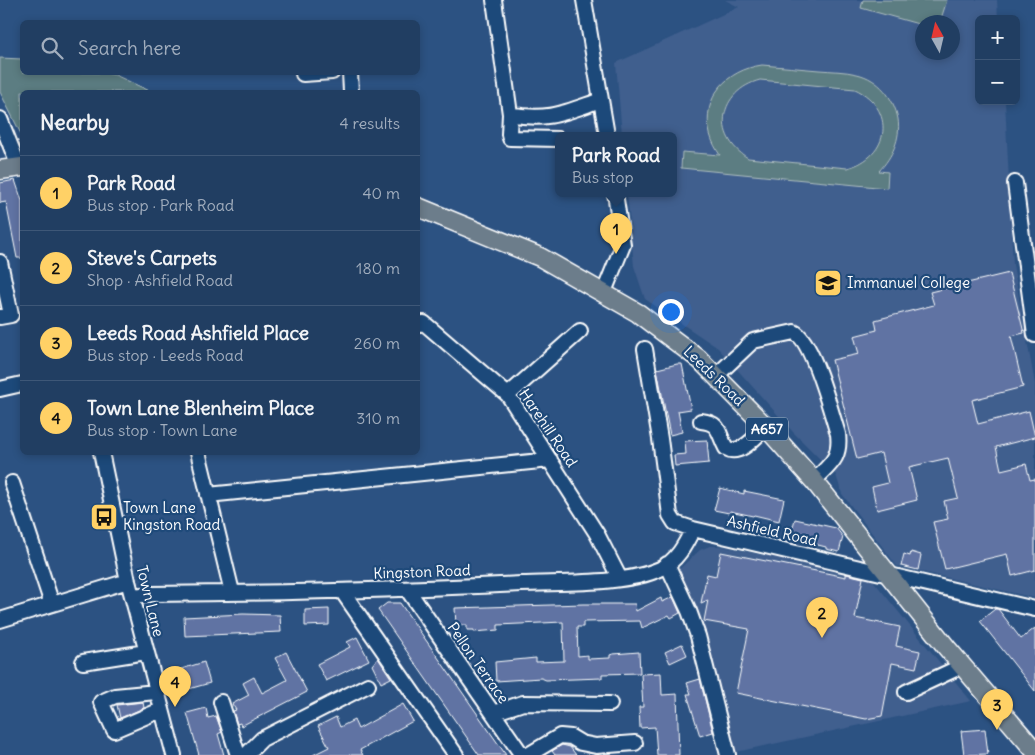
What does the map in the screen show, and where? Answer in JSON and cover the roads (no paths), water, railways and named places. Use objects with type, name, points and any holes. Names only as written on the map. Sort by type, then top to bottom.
[{"type":"main road","points":[[0,170],[20,167]]},
{"type":"main road","name":"Leeds Road","points":[[420,208],[540,257],[604,292],[651,322],[699,358],[766,427],[814,481],[962,666],[1035,751]]},
{"type":"street","points":[[494,0],[510,114],[508,134],[510,138],[555,139]]},
{"type":"street","points":[[584,0],[606,132]]},
{"type":"street","points":[[350,75],[351,90]]},
{"type":"street","points":[[510,114],[527,117],[552,116],[601,100]]},
{"type":"street","points":[[0,118],[20,165]]},
{"type":"street","points":[[1015,183],[1035,335]]},
{"type":"street","points":[[604,292],[623,245],[616,197]]},
{"type":"street","points":[[0,262],[6,316]]},
{"type":"street","name":"Harehill Road","points":[[420,324],[424,323],[508,395],[597,534],[620,579]]},
{"type":"street","points":[[508,395],[580,331]]},
{"type":"street","points":[[716,376],[753,341],[794,332],[803,338],[812,356],[838,434],[839,448],[834,460],[814,481]]},
{"type":"street","name":"Ashfield Road","points":[[645,349],[670,515],[675,523],[693,529],[1035,609]]},
{"type":"street","points":[[0,389],[20,384]]},
{"type":"street","points":[[701,421],[707,421],[718,428],[724,444],[729,450],[733,451],[740,449],[766,427]]},
{"type":"street","name":"Town Lane","points":[[102,455],[128,581],[174,755]]},
{"type":"street","points":[[199,455],[232,592]]},
{"type":"street","points":[[208,496],[550,460]]},
{"type":"street","points":[[12,483],[52,604]]},
{"type":"street","name":"Kingston Road","points":[[132,596],[407,589],[620,579],[660,569],[681,552],[693,529]]},
{"type":"street","points":[[667,564],[686,603],[698,636],[728,755]]},
{"type":"street","points":[[0,620],[128,581]]},
{"type":"street","name":"Pellon Terrace","points":[[407,589],[522,755]]},
{"type":"street","points":[[342,591],[456,755]]},
{"type":"street","points":[[83,662],[146,652]]},
{"type":"street","points":[[906,692],[962,666]]},
{"type":"street","points":[[246,755],[262,738],[368,685]]},
{"type":"street","points":[[156,692],[116,696],[101,702],[114,730],[161,710]]},
{"type":"street","points":[[221,702],[238,755]]},
{"type":"street","points":[[493,713],[523,703],[610,704]]},
{"type":"street","points":[[528,755],[560,736],[571,737],[581,743],[596,746],[635,743]]},
{"type":"place","name":"Park Road","points":[[616,254]]},
{"type":"place","name":"Immanuel College","points":[[828,283]]},
{"type":"place","name":"Town Lane Kingston Road","points":[[104,517]]},
{"type":"place","name":"Steve's Carpets","points":[[822,638]]},
{"type":"place","name":"Town Lane Blenheim Place","points":[[175,707]]},
{"type":"place","name":"Leeds Road Ashfield Place","points":[[997,730]]}]
